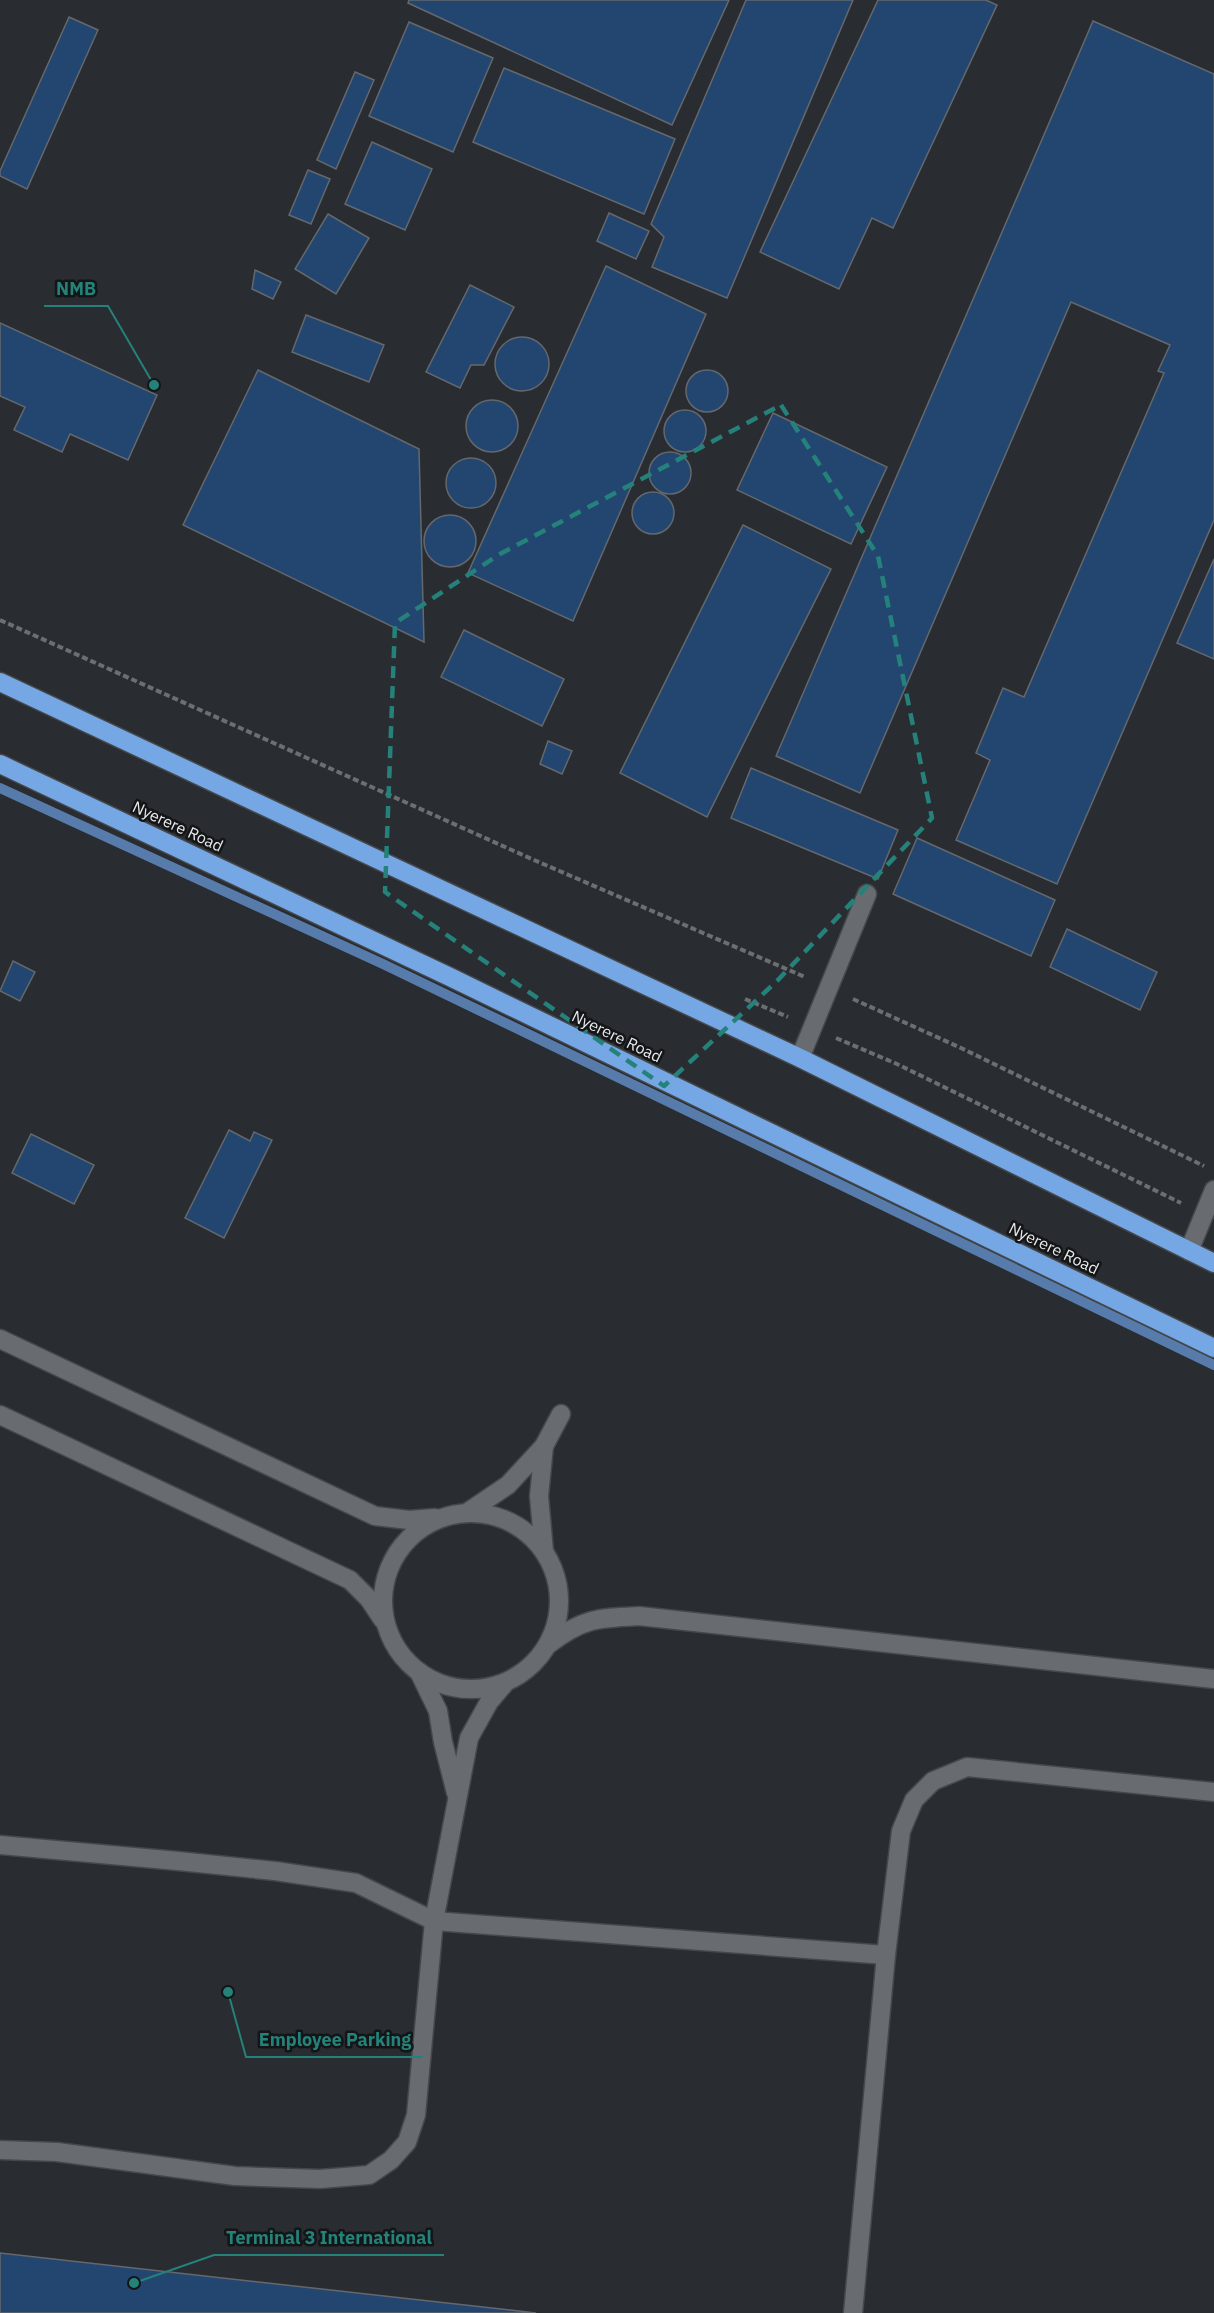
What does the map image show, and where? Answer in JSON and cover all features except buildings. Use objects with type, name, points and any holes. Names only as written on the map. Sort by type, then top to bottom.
[{"type":"highway","points":[[0,682],[800,1058],[1214,1263]]},
{"type":"highway","name":"Nyerere Road","points":[[0,764],[450,977],[1214,1348]]},
{"type":"street","points":[[800,1058],[867,894]]},
{"type":"street","points":[[1189,1251],[1214,1190]]},
{"type":"street","points":[[0,1339],[375,1516],[409,1520],[468,1512],[490,1514],[511,1522],[529,1534],[544,1551],[555,1573],[560,1597],[558,1621],[549,1644],[531,1668],[505,1683],[476,1690],[446,1686],[419,1672],[398,1651],[386,1624],[369,1599],[350,1580],[0,1415]]},
{"type":"street","points":[[468,1512],[508,1485],[544,1446],[561,1414]]},
{"type":"street","points":[[544,1446],[539,1496],[544,1551]]},
{"type":"street","points":[[386,1624],[382,1602],[385,1580],[392,1560],[405,1542],[421,1528],[440,1517]]},
{"type":"street","points":[[549,1644],[569,1629],[596,1618],[639,1616],[1214,1679]]},
{"type":"street","points":[[419,1672],[438,1711],[443,1742],[458,1801]]},
{"type":"street","points":[[0,2150],[57,2152],[235,2176],[320,2179],[369,2175],[391,2160],[407,2142],[416,2115],[434,1921],[469,1738],[489,1701],[505,1683]]},
{"type":"street","points":[[853,2313],[886,1955],[901,1831],[914,1800],[933,1781],[967,1767],[1214,1792]]},
{"type":"street","points":[[0,1845],[200,1863],[356,1883],[434,1921],[886,1955]]},
{"type":"path","points":[[0,620],[534,860],[830,988],[960,1048],[1214,1172]]},
{"type":"highlighted area","points":[[781,405],[878,556],[932,818],[777,981],[664,1086],[385,892],[395,623],[500,554]]},
{"type":"waterway","points":[[0,788],[383,964],[1214,1365]]},
{"type":"place","name":"NMB","points":[[154,385]]},
{"type":"place","name":"Employee Parking","points":[[228,1992]]},
{"type":"place","name":"Terminal 3 International","points":[[134,2283]]}]
